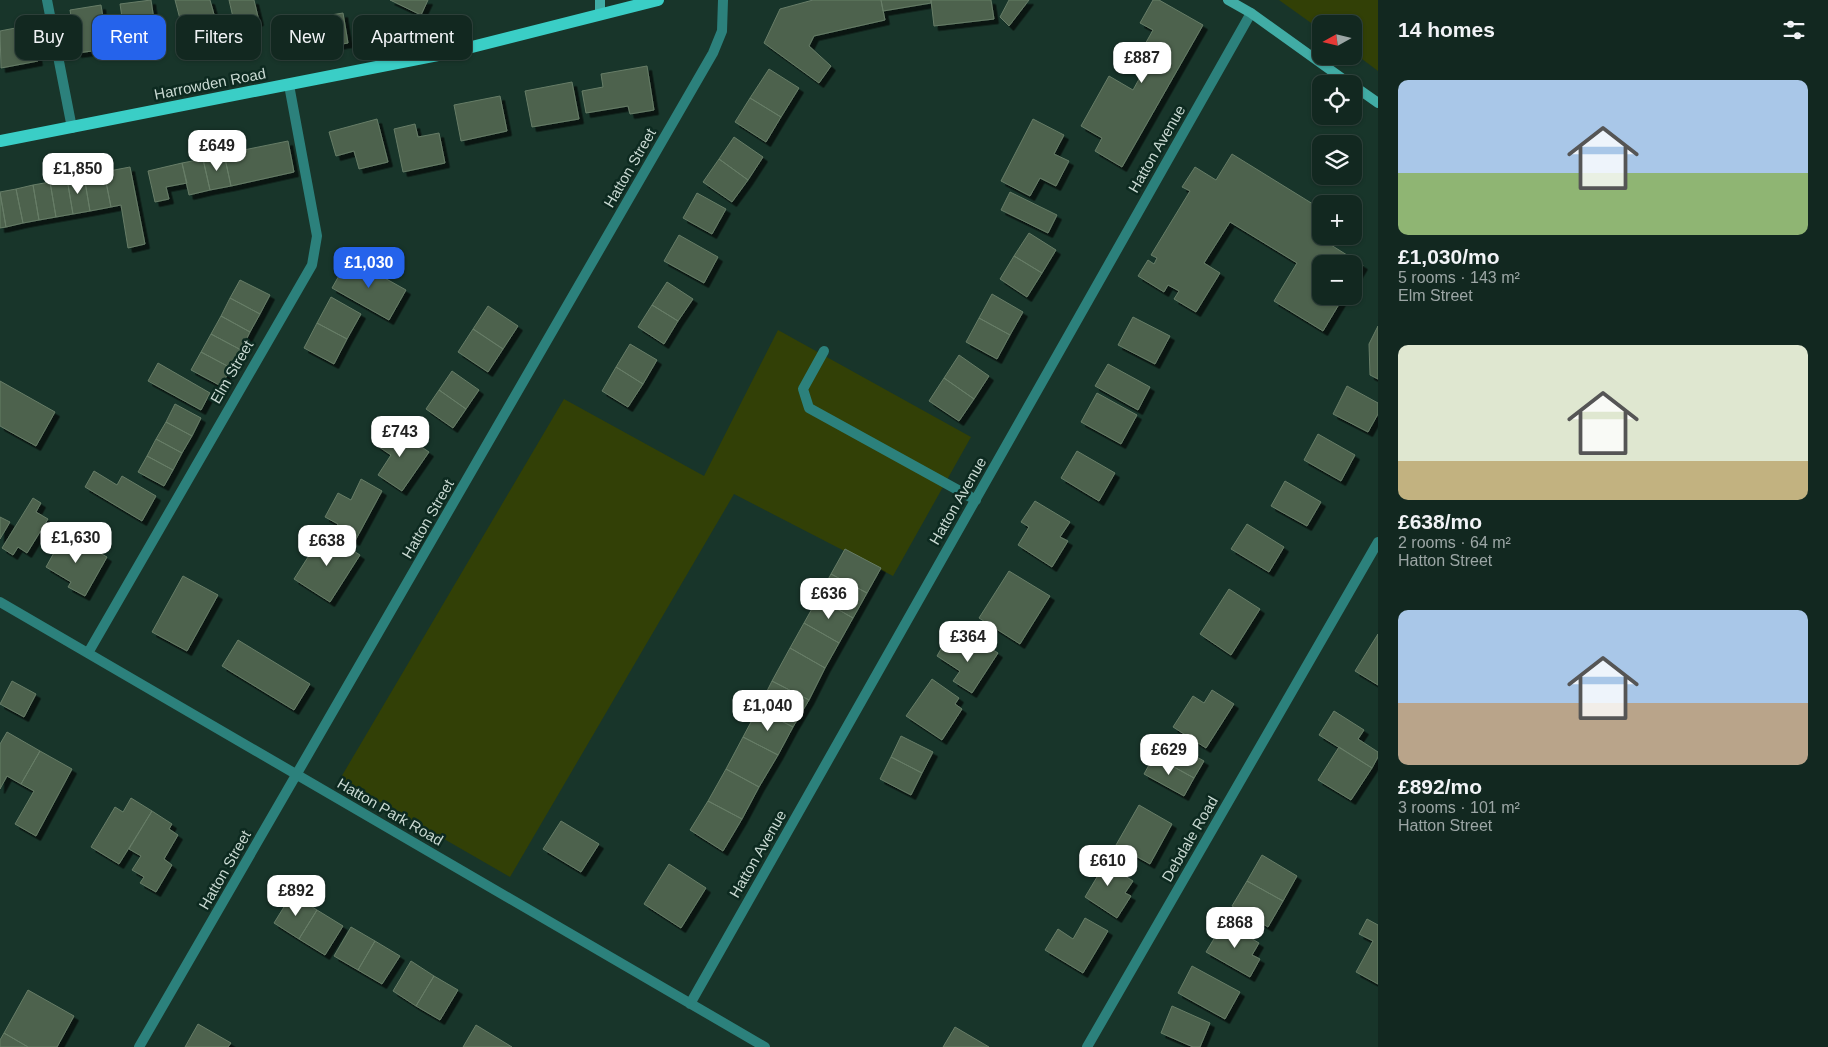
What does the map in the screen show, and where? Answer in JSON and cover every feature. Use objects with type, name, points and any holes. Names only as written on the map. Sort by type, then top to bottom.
[{"type":"main road","name":"Harrowden Road","points":[[0,141],[448,53],[658,0]]},
{"type":"street","points":[[47,0],[72,128]]},
{"type":"street","points":[[600,0],[600,15]]},
{"type":"street","name":"Hatton Street","points":[[140,1047],[298,776],[713,53],[722,31],[723,0]]},
{"type":"street","points":[[1228,0],[1252,13],[1338,75]]},
{"type":"street","name":"Hatton Avenue","points":[[690,1004],[1252,13]]},
{"type":"street","name":"Elm Street","points":[[88,652],[312,264],[317,236],[289,85]]},
{"type":"street","points":[[1362,92],[1378,103]]},
{"type":"street","points":[[824,351],[803,389],[809,408],[976,500]]},
{"type":"street","name":"Debdale Road","points":[[1087,1047],[1378,542]]},
{"type":"street","name":"Hatton Park Road","points":[[0,602],[765,1047]]},
{"type":"green space","points":[[1279,0],[1378,0],[1378,71],[1362,59],[1362,15],[1312,15],[1312,24]]},
{"type":"green space","points":[[778,330],[971,437],[893,576],[734,494],[510,877],[340,779],[564,399],[704,476]]},
{"type":"building","points":[[151,0],[153,15],[122,15],[120,4]]},
{"type":"building","points":[[175,0],[210,0],[214,15],[179,15]]},
{"type":"building","points":[[229,0],[254,0],[258,15],[232,15]]},
{"type":"building","points":[[390,0],[428,0],[421,15]]},
{"type":"building","points":[[813,0],[881,0],[885,20],[814,36],[809,46],[831,66],[819,83],[764,43],[780,9]]},
{"type":"building","points":[[881,0],[931,0],[931,3],[883,11]]},
{"type":"building","points":[[931,0],[991,0],[994,19],[934,26]]},
{"type":"building","points":[[1009,0],[1029,0],[1009,26],[1000,17]]},
{"type":"building","points":[[1153,0],[1159,0],[1203,25],[1122,167],[1095,151],[1102,138],[1081,126],[1109,76],[1133,90],[1154,52],[1144,46],[1153,30],[1140,23]]},
{"type":"building","points":[[101,5],[103,15],[92,15],[92,51],[82,52],[82,15],[71,15],[70,10]]},
{"type":"building","points":[[343,13],[348,43],[343,44],[343,15],[331,15]]},
{"type":"building","points":[[15,28],[15,60],[38,61],[1,68],[0,31]]},
{"type":"building","points":[[647,66],[654,110],[630,114],[628,106],[586,113],[582,91],[603,87],[601,74]]},
{"type":"building","points":[[769,69],[799,88],[781,117],[750,98]]},
{"type":"building","points":[[572,82],[579,119],[532,127],[525,91]]},
{"type":"building","points":[[500,96],[507,131],[461,141],[454,105]]},
{"type":"building","points":[[750,98],[781,117],[766,142],[735,122]]},
{"type":"building","points":[[377,119],[388,162],[359,169],[354,151],[336,156],[329,132]]},
{"type":"building","points":[[1033,119],[1064,135],[1054,154],[1069,161],[1056,186],[1040,178],[1030,196],[1001,181]]},
{"type":"building","points":[[415,124],[418,137],[439,133],[445,163],[403,172],[394,129]]},
{"type":"building","points":[[734,137],[763,157],[748,180],[719,159]]},
{"type":"building","points":[[288,141],[294,172],[231,186],[224,154]]},
{"type":"building","points":[[224,154],[231,186],[210,190],[203,159]]},
{"type":"building","points":[[1232,154],[1312,203],[1312,245],[1331,245],[1347,255],[1312,255],[1312,305],[1339,305],[1323,331],[1274,301],[1297,263],[1230,222],[1204,263],[1220,273],[1196,312],[1174,299],[1179,291],[1168,285],[1164,292],[1138,276],[1148,260],[1154,264],[1157,258],[1151,255],[1190,191],[1182,187],[1195,167],[1216,180]]},
{"type":"building","points":[[203,159],[210,190],[189,195],[182,163]]},
{"type":"building","points":[[719,159],[748,180],[732,202],[703,182]]},
{"type":"building","points":[[182,163],[187,183],[166,187],[169,199],[155,202],[148,171]]},
{"type":"building","points":[[130,167],[145,244],[128,248],[121,205],[111,207],[104,172]]},
{"type":"building","points":[[104,172],[111,207],[90,211],[84,176]]},
{"type":"building","points":[[84,176],[90,211],[73,214],[67,179]]},
{"type":"building","points":[[67,179],[73,214],[56,217],[50,182]]},
{"type":"building","points":[[50,182],[56,217],[39,220],[33,185]]},
{"type":"building","points":[[33,185],[39,220],[23,223],[16,189]]},
{"type":"building","points":[[16,189],[23,223],[6,227],[0,192]]},
{"type":"building","points":[[1010,192],[1057,215],[1048,233],[1001,210]]},
{"type":"building","points":[[0,193],[6,227],[0,228]]},
{"type":"building","points":[[697,193],[726,209],[712,234],[683,218]]},
{"type":"building","points":[[1029,233],[1056,250],[1042,273],[1014,256]]},
{"type":"building","points":[[679,235],[718,257],[704,283],[664,261]]},
{"type":"building","points":[[1014,256],[1042,273],[1027,297],[1000,279]]},
{"type":"building","points":[[349,258],[406,290],[389,320],[332,288]]},
{"type":"building","points":[[240,280],[270,295],[260,314],[230,298]]},
{"type":"building","points":[[667,282],[693,299],[678,321],[652,305]]},
{"type":"building","points":[[992,294],[1023,312],[1010,335],[979,318]]},
{"type":"building","points":[[331,297],[361,314],[347,339],[317,323]]},
{"type":"building","points":[[230,298],[260,314],[250,332],[221,316]]},
{"type":"building","points":[[652,305],[678,321],[664,344],[638,327]]},
{"type":"building","points":[[488,306],[518,326],[503,349],[473,329]]},
{"type":"building","points":[[221,316],[250,332],[241,350],[211,334]]},
{"type":"building","points":[[1133,317],[1170,336],[1155,364],[1118,345]]},
{"type":"building","points":[[979,318],[1010,335],[997,359],[966,342]]},
{"type":"building","points":[[317,323],[347,339],[334,364],[304,348]]},
{"type":"building","points":[[1378,326],[1378,379],[1370,375],[1369,344]]},
{"type":"building","points":[[473,329],[503,349],[488,372],[458,352]]},
{"type":"building","points":[[211,334],[241,350],[231,368],[201,352]]},
{"type":"building","points":[[630,344],[657,360],[643,384],[616,367]]},
{"type":"building","points":[[201,352],[231,368],[221,386],[191,370]]},
{"type":"building","points":[[959,355],[989,376],[974,399],[944,378]]},
{"type":"building","points":[[158,363],[210,393],[201,410],[148,381]]},
{"type":"building","points":[[1108,364],[1150,387],[1138,410],[1095,386]]},
{"type":"building","points":[[616,367],[643,384],[628,407],[602,391]]},
{"type":"building","points":[[452,371],[479,390],[466,409],[439,390]]},
{"type":"building","points":[[944,378],[974,399],[959,421],[929,401]]},
{"type":"building","points":[[0,381],[55,412],[36,446],[0,426]]},
{"type":"building","points":[[1347,386],[1378,403],[1378,414],[1368,432],[1333,414]]},
{"type":"building","points":[[439,390],[466,409],[453,428],[426,409]]},
{"type":"building","points":[[1097,393],[1137,415],[1121,444],[1081,422]]},
{"type":"building","points":[[175,404],[201,418],[192,436],[166,422]]},
{"type":"building","points":[[166,422],[192,436],[182,453],[156,439]]},
{"type":"building","points":[[389,425],[429,452],[402,491],[378,475],[391,455],[376,445]]},
{"type":"building","points":[[1318,434],[1355,455],[1341,481],[1304,460]]},
{"type":"building","points":[[156,439],[182,453],[173,470],[147,456]]},
{"type":"building","points":[[1077,451],[1115,473],[1099,501],[1061,478]]},
{"type":"building","points":[[147,456],[173,470],[164,486],[138,472]]},
{"type":"building","points":[[94,471],[117,485],[122,476],[156,496],[142,521],[85,487]]},
{"type":"building","points":[[361,479],[382,491],[355,541],[335,530],[338,524],[325,517],[338,493],[351,500]]},
{"type":"building","points":[[1285,481],[1321,502],[1307,526],[1271,506]]},
{"type":"building","points":[[33,498],[41,503],[36,512],[48,519],[27,553],[18,547],[13,555],[2,548]]},
{"type":"building","points":[[1035,501],[1070,522],[1060,537],[1068,541],[1052,567],[1018,545],[1029,527],[1021,522]]},
{"type":"building","points":[[0,517],[10,522],[0,539]]},
{"type":"building","points":[[1247,524],[1284,547],[1269,572],[1231,549]]},
{"type":"building","points":[[324,532],[360,555],[330,602],[294,579]]},
{"type":"building","points":[[65,533],[107,557],[85,596],[68,587],[71,582],[46,567]]},
{"type":"building","points":[[845,549],[881,568],[867,593],[831,574]]},
{"type":"building","points":[[1009,571],[1050,596],[1020,644],[979,618]]},
{"type":"building","points":[[831,574],[867,593],[853,618],[818,598]]},
{"type":"building","points":[[183,576],[218,595],[187,651],[152,632]]},
{"type":"building","points":[[1229,589],[1260,609],[1231,655],[1200,634]]},
{"type":"building","points":[[818,598],[853,618],[839,643],[804,623]]},
{"type":"building","points":[[804,623],[839,643],[825,668],[790,648]]},
{"type":"building","points":[[1378,634],[1378,685],[1355,671]]},
{"type":"building","points":[[238,640],[310,684],[294,710],[222,666]]},
{"type":"building","points":[[946,640],[968,654],[978,640],[998,653],[972,693],[953,681],[960,671],[937,656]]},
{"type":"building","points":[[790,648],[825,668],[809,700],[772,681]]},
{"type":"building","points":[[932,679],[959,698],[955,704],[962,709],[942,740],[906,716]]},
{"type":"building","points":[[12,681],[36,694],[24,717],[0,704]]},
{"type":"building","points":[[772,681],[809,700],[793,727],[758,709]]},
{"type":"building","points":[[1212,690],[1234,704],[1206,748],[1173,727],[1193,696],[1204,703]]},
{"type":"building","points":[[758,709],[793,727],[778,755],[743,737]]},
{"type":"building","points":[[1334,711],[1364,730],[1358,739],[1378,752],[1378,757],[1372,768],[1319,735]]},
{"type":"building","points":[[7,732],[40,751],[21,784],[7,776],[0,789],[0,744]]},
{"type":"building","points":[[901,736],[933,752],[922,773],[891,757]]},
{"type":"building","points":[[743,737],[778,755],[759,787],[726,769]]},
{"type":"building","points":[[1163,738],[1204,761],[1194,778],[1154,756]]},
{"type":"building","points":[[1339,747],[1372,768],[1351,800],[1318,780]]},
{"type":"building","points":[[40,751],[72,769],[36,836],[15,824],[34,791],[21,784]]},
{"type":"building","points":[[1154,756],[1194,778],[1184,796],[1144,774]]},
{"type":"building","points":[[891,757],[922,773],[911,795],[880,779]]},
{"type":"building","points":[[726,769],[759,787],[742,819],[708,801]]},
{"type":"building","points":[[131,798],[152,811],[119,864],[91,847],[115,807],[123,812]]},
{"type":"building","points":[[708,801],[742,819],[723,851],[690,830]]},
{"type":"building","points":[[1139,805],[1172,824],[1150,864],[1116,845]]},
{"type":"building","points":[[152,811],[172,824],[169,829],[178,835],[164,859],[172,865],[156,892],[140,883],[144,877],[132,870],[141,856],[129,849]]},
{"type":"building","points":[[561,821],[599,844],[581,872],[543,849]]},
{"type":"building","points":[[1262,855],[1297,876],[1283,901],[1247,881]]},
{"type":"building","points":[[1094,856],[1133,881],[1125,893],[1131,896],[1117,918],[1085,897],[1097,877],[1085,869]]},
{"type":"building","points":[[669,864],[706,888],[681,928],[644,904]]},
{"type":"building","points":[[1247,881],[1283,901],[1268,927],[1232,906]]},
{"type":"building","points":[[292,894],[317,910],[299,939],[274,923]]},
{"type":"building","points":[[317,910],[343,926],[325,955],[299,939]]},
{"type":"building","points":[[1085,918],[1108,931],[1083,973],[1045,950],[1058,929],[1073,939]]},
{"type":"building","points":[[1367,919],[1378,925],[1378,984],[1356,972],[1373,941],[1359,934]]},
{"type":"building","points":[[1224,922],[1259,943],[1252,955],[1260,959],[1250,977],[1206,952]]},
{"type":"building","points":[[351,927],[375,941],[358,970],[334,956]]},
{"type":"building","points":[[375,941],[400,956],[382,984],[358,970]]},
{"type":"building","points":[[411,961],[434,976],[416,1006],[393,991]]},
{"type":"building","points":[[1192,966],[1240,992],[1225,1019],[1178,993]]},
{"type":"building","points":[[434,976],[458,990],[440,1020],[416,1006]]},
{"type":"building","points":[[28,990],[74,1016],[57,1047],[28,1047],[4,1033]]},
{"type":"building","points":[[1172,1006],[1210,1023],[1200,1047],[1193,1047],[1161,1033]]},
{"type":"building","points":[[198,1024],[231,1043],[228,1047],[185,1047]]},
{"type":"building","points":[[476,1025],[512,1047],[463,1047]]},
{"type":"building","points":[[955,1027],[989,1047],[943,1047]]},
{"type":"building","points":[[4,1033],[28,1047],[0,1047],[0,1040]]}]
